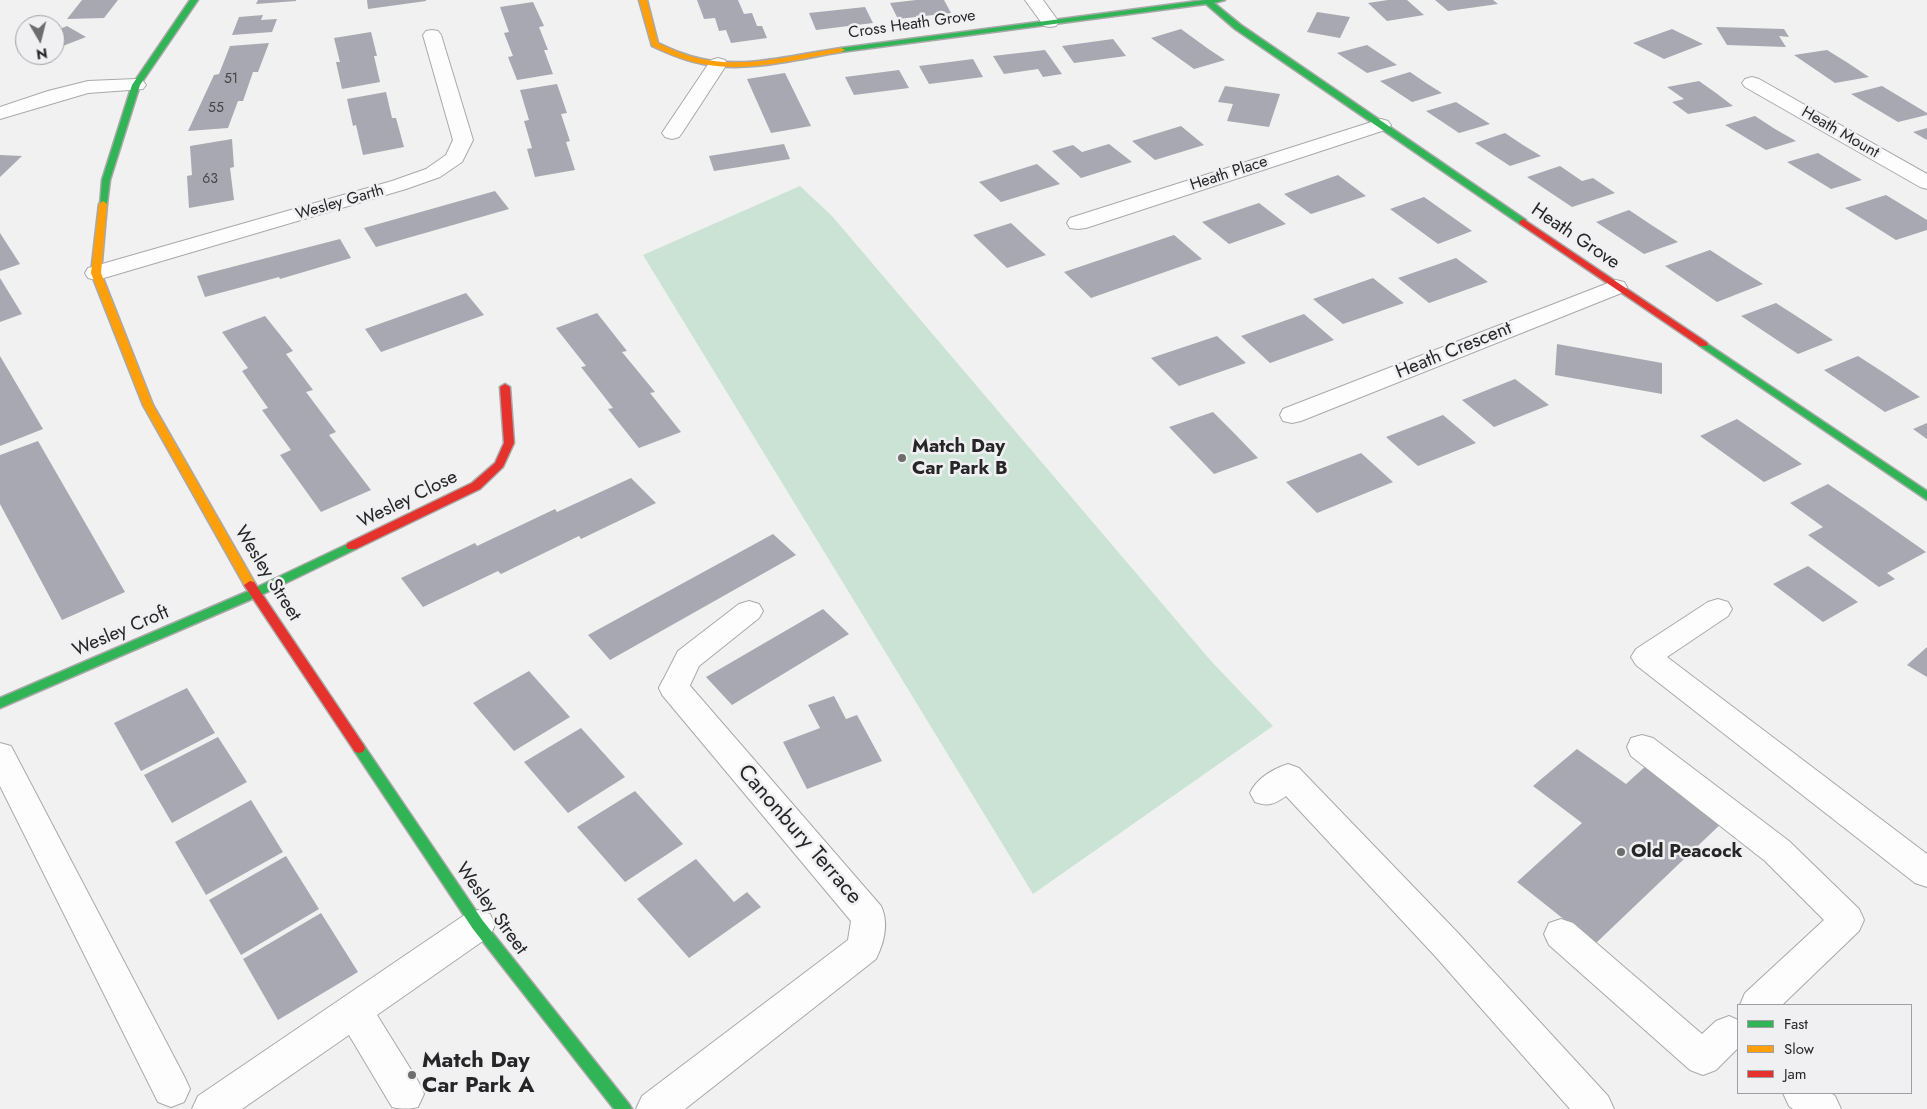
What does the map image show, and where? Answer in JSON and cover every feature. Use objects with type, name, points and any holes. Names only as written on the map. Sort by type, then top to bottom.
[{"type":"street","name":"Wesley Street","points":[[194,0],[136,85],[106,180],[96,273],[148,405],[255,593],[478,925],[624,1109]]},
{"type":"street","name":"Cross Heath Grove","points":[[643,0],[655,44],[688,59],[718,64],[738,64],[1221,0]]},
{"type":"street","points":[[1034,0],[1050,22]]},
{"type":"street","name":"Heath Grove","points":[[1208,2],[1238,27],[1616,287],[1927,496]]},
{"type":"street","name":"Wesley Garth","points":[[96,273],[399,186],[433,173],[455,158],[463,140],[432,35]]},
{"type":"street","points":[[672,133],[718,64]]},
{"type":"street","name":"Heath Mount","points":[[1752,83],[1927,183]]},
{"type":"street","points":[[0,113],[55,94],[88,87],[136,85]]},
{"type":"street","name":"Heath Place","points":[[1078,223],[1381,125]]},
{"type":"street","name":"Heath Crescent","points":[[1292,415],[1616,287]]},
{"type":"street","name":"Wesley Close","points":[[255,593],[476,486],[499,465],[510,443],[505,388]]},
{"type":"street","name":"Wesley Croft","points":[[0,702],[255,593]]},
{"type":"street","points":[[1718,609],[1646,657],[1927,873]]},
{"type":"street","name":"Canonbury Terrace","points":[[655,1109],[864,948],[869,917],[674,688],[688,659],[750,611]]},
{"type":"street","points":[[1642,747],[1777,851],[1847,920],[1759,1004]]},
{"type":"street","points":[[0,756],[171,1089]]},
{"type":"street","points":[[1266,793],[1288,777],[1447,945],[1595,1109]]},
{"type":"street","points":[[211,1109],[478,925]]},
{"type":"street","points":[[1561,934],[1703,1058],[1735,1033]]},
{"type":"street","points":[[354,1011],[405,1094]]},
{"type":"street","points":[[1803,1094],[1822,1109]]},
{"type":"green space","points":[[800,186],[832,216],[1211,661],[1273,726],[1033,894],[643,255]]},
{"type":"building","points":[[82,0],[118,0],[104,18],[67,19]]},
{"type":"building","points":[[258,0],[296,0],[296,1],[256,4]]},
{"type":"building","points":[[367,0],[426,0],[426,1],[368,9]]},
{"type":"building","points":[[697,0],[738,0],[744,14],[752,13],[757,26],[762,26],[767,38],[731,43],[726,30],[719,31],[715,18],[704,19]]},
{"type":"building","points":[[916,0],[944,0],[951,13],[898,19],[890,3]]},
{"type":"building","points":[[1407,0],[1424,15],[1387,21],[1368,3]]},
{"type":"building","points":[[1435,0],[1493,0],[1498,4],[1448,11]]},
{"type":"building","points":[[533,2],[544,26],[539,27],[548,50],[544,50],[553,74],[517,80],[508,57],[513,56],[504,33],[509,32],[500,7]]},
{"type":"building","points":[[865,7],[873,23],[816,30],[809,13]]},
{"type":"building","points":[[1317,12],[1350,17],[1340,38],[1307,32]]},
{"type":"building","points":[[263,15],[261,20],[277,19],[272,32],[232,35],[239,17]]},
{"type":"building","points":[[67,26],[86,37],[65,45],[65,27]]},
{"type":"building","points":[[1716,27],[1784,29],[1789,37],[1779,36],[1786,47],[1727,45]]},
{"type":"building","points":[[1181,29],[1225,60],[1194,69],[1151,38]]},
{"type":"building","points":[[1672,29],[1703,44],[1664,59],[1633,43]]},
{"type":"building","points":[[371,32],[377,56],[374,56],[380,82],[342,89],[336,62],[340,62],[334,38]]},
{"type":"building","points":[[1113,39],[1126,56],[1074,63],[1062,46]]},
{"type":"building","points":[[269,43],[258,72],[253,72],[243,101],[238,101],[228,128],[188,131],[214,75],[219,74],[230,46]]},
{"type":"building","points":[[1367,45],[1397,65],[1367,73],[1337,53]]},
{"type":"building","points":[[1045,50],[1062,74],[1043,77],[1038,69],[1004,74],[993,56]]},
{"type":"building","points":[[1827,50],[1869,77],[1835,83],[1794,55]]},
{"type":"building","points":[[973,59],[983,77],[929,84],[919,66]]},
{"type":"building","points":[[899,70],[909,88],[854,95],[845,77]]},
{"type":"building","points":[[1410,72],[1442,93],[1412,102],[1380,81]]},
{"type":"building","points":[[785,73],[811,126],[771,133],[747,79]]},
{"type":"building","points":[[1699,81],[1733,106],[1688,114],[1672,102],[1684,99],[1667,87]]},
{"type":"building","points":[[557,84],[567,113],[561,114],[570,141],[566,142],[575,170],[535,177],[527,149],[532,148],[524,121],[529,120],[520,90]]},
{"type":"building","points":[[1225,86],[1280,94],[1269,127],[1227,121],[1233,104],[1218,102]]},
{"type":"building","points":[[1882,86],[1927,113],[1927,115],[1898,122],[1851,94]]},
{"type":"building","points":[[386,92],[392,118],[396,118],[404,147],[363,155],[356,125],[353,126],[347,99]]},
{"type":"building","points":[[1456,102],[1490,124],[1459,133],[1426,111]]},
{"type":"building","points":[[1755,116],[1796,141],[1766,150],[1725,125]]},
{"type":"building","points":[[1181,126],[1204,145],[1155,160],[1132,141]]},
{"type":"building","points":[[1927,128],[1927,140],[1913,132]]},
{"type":"building","points":[[1505,133],[1541,156],[1510,166],[1475,143]]},
{"type":"building","points":[[232,139],[234,167],[230,168],[234,200],[189,208],[187,176],[192,175],[190,146]]},
{"type":"building","points":[[784,144],[790,159],[714,171],[709,156]]},
{"type":"building","points":[[1109,144],[1132,162],[1081,178],[1052,151],[1073,145],[1082,152]]},
{"type":"building","points":[[1818,153],[1862,180],[1831,189],[1787,162]]},
{"type":"building","points":[[0,155],[22,156],[0,177]]},
{"type":"building","points":[[1037,164],[1060,184],[1001,202],[979,182]]},
{"type":"building","points":[[1560,166],[1582,181],[1593,178],[1615,193],[1572,207],[1527,177]]},
{"type":"building","points":[[1338,175],[1366,196],[1311,214],[1284,194]]},
{"type":"building","points":[[495,191],[509,209],[376,247],[364,228]]},
{"type":"building","points":[[1886,195],[1927,220],[1927,230],[1896,240],[1845,208]]},
{"type":"building","points":[[1424,197],[1472,231],[1438,244],[1390,209]]},
{"type":"building","points":[[1259,203],[1286,224],[1229,244],[1202,222]]},
{"type":"building","points":[[1629,210],[1678,242],[1644,254],[1596,222]]},
{"type":"building","points":[[1011,223],[1046,255],[1007,268],[973,235]]},
{"type":"building","points":[[0,233],[20,264],[0,271]]},
{"type":"building","points":[[1174,235],[1202,259],[1091,298],[1064,272]]},
{"type":"building","points":[[340,239],[351,258],[280,279],[279,277],[205,297],[197,276]]},
{"type":"building","points":[[1710,250],[1763,284],[1717,302],[1665,266]]},
{"type":"building","points":[[1456,258],[1488,282],[1429,303],[1398,278]]},
{"type":"building","points":[[0,278],[22,314],[0,322]]},
{"type":"building","points":[[1373,278],[1404,303],[1343,324],[1313,299]]},
{"type":"building","points":[[466,293],[484,315],[381,352],[365,329]]},
{"type":"building","points":[[1776,303],[1833,340],[1798,354],[1741,316]]},
{"type":"building","points":[[597,313],[627,351],[622,352],[655,392],[650,393],[681,432],[639,448],[608,409],[613,408],[581,367],[586,366],[556,328]]},
{"type":"building","points":[[1304,314],[1334,340],[1270,363],[1241,336]]},
{"type":"building","points":[[265,316],[293,351],[286,354],[313,390],[306,392],[336,432],[329,435],[371,490],[321,512],[280,455],[291,450],[262,410],[268,408],[242,371],[248,368],[222,332]]},
{"type":"building","points":[[1217,336],[1246,363],[1179,386],[1151,358]]},
{"type":"building","points":[[1557,344],[1662,363],[1662,394],[1555,375]]},
{"type":"building","points":[[0,356],[43,429],[0,446]]},
{"type":"building","points":[[1858,356],[1920,397],[1885,412],[1824,370]]},
{"type":"building","points":[[1515,379],[1549,405],[1494,427],[1462,400]]},
{"type":"building","points":[[1213,412],[1258,458],[1214,474],[1169,427]]},
{"type":"building","points":[[1443,415],[1476,443],[1418,466],[1386,437]]},
{"type":"building","points":[[1737,419],[1802,464],[1764,482],[1700,436]]},
{"type":"building","points":[[1927,423],[1927,439],[1913,429]]},
{"type":"building","points":[[38,441],[125,592],[62,620],[0,504],[0,455]]},
{"type":"building","points":[[1361,453],[1393,482],[1317,513],[1286,482]]},
{"type":"building","points":[[631,478],[656,503],[581,539],[579,536],[501,574],[498,571],[423,607],[401,578],[475,543],[477,546],[555,509],[557,512]]},
{"type":"building","points":[[1828,484],[1926,552],[1887,573],[1895,579],[1879,587],[1808,535],[1823,527],[1790,503]]},
{"type":"building","points":[[773,534],[796,555],[610,660],[588,635]]},
{"type":"building","points":[[1808,566],[1858,602],[1823,622],[1773,584]]},
{"type":"building","points":[[823,609],[849,634],[732,705],[706,677]]},
{"type":"building","points":[[1927,647],[1927,677],[1907,665]]},
{"type":"building","points":[[529,671],[570,717],[514,751],[473,703]]},
{"type":"building","points":[[187,688],[215,733],[141,771],[114,723]]},
{"type":"building","points":[[834,696],[846,719],[857,715],[882,761],[807,789],[783,742],[820,728],[808,705]]},
{"type":"building","points":[[581,728],[625,777],[568,813],[524,762]]},
{"type":"building","points":[[218,737],[247,782],[172,823],[144,775]]},
{"type":"building","name":"Old Peacock","points":[[1577,749],[1626,784],[1648,764],[1726,819],[1595,944],[1517,882],[1582,823],[1533,786]]},
{"type":"building","points":[[635,791],[683,844],[625,882],[577,827]]},
{"type":"building","points":[[251,800],[283,852],[206,895],[175,842]]},
{"type":"building","points":[[286,856],[319,909],[241,955],[209,900]]},
{"type":"building","points":[[696,859],[734,902],[747,892],[761,907],[689,958],[637,899]]},
{"type":"building","points":[[321,913],[358,972],[278,1020],[243,959]]},
{"type":"traffic: fast","points":[[103,204],[106,180],[136,85],[194,0]]},
{"type":"traffic: fast","points":[[841,50],[1221,0]]},
{"type":"traffic: fast","points":[[1208,2],[1238,27],[1523,222]]},
{"type":"traffic: fast","points":[[1703,344],[1927,496]]},
{"type":"traffic: fast","points":[[0,703],[255,593],[352,546]]},
{"type":"traffic: fast","points":[[359,748],[478,925],[624,1109]]},
{"type":"traffic: slow","points":[[643,0],[655,44],[687,58],[722,64],[742,64],[841,50]]},
{"type":"traffic: slow","points":[[103,204],[96,273],[148,405],[250,585]]},
{"type":"traffic: jam","points":[[1523,222],[1703,344]]},
{"type":"traffic: jam","points":[[352,546],[476,486],[499,465],[509,443],[505,387]]},
{"type":"traffic: jam","points":[[250,585],[359,748]]},
{"type":"place","name":"Match Day Car Park B","points":[[902,458]]},
{"type":"place","name":"Old Peacock","points":[[1621,852]]},
{"type":"place","name":"Match Day Car Park A","points":[[412,1075]]}]
